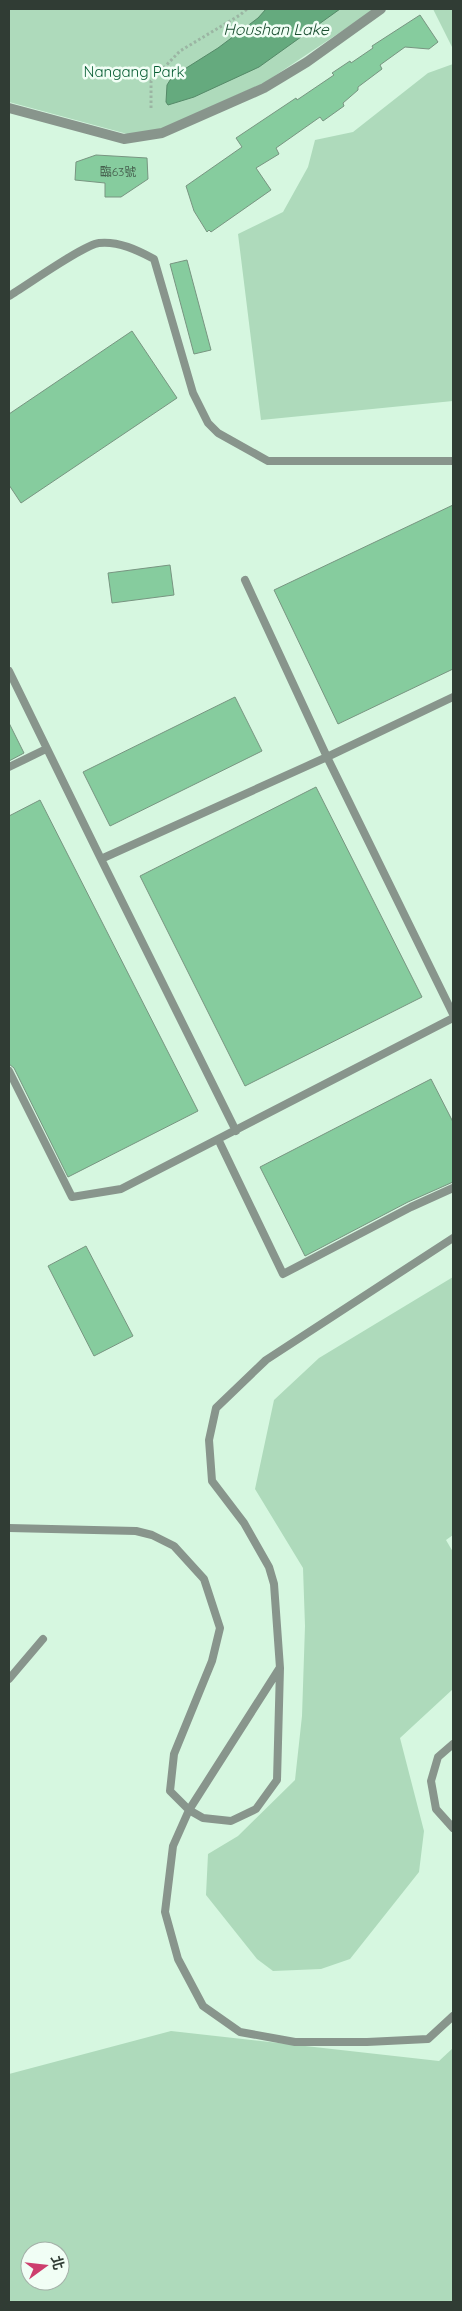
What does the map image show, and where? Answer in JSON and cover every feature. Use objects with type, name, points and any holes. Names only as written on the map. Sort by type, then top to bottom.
[{"type":"street","points":[[9,108],[124,139],[162,133],[264,88],[307,62],[381,9]]},
{"type":"lane","points":[[9,296],[73,256],[98,243],[130,246],[154,259],[193,393],[208,423],[218,433],[268,461],[453,461]]},
{"type":"lane","points":[[245,580],[327,757],[453,1014]]},
{"type":"lane","points":[[9,671],[236,1131]]},
{"type":"lane","points":[[101,859],[327,757],[453,696]]},
{"type":"lane","points":[[9,767],[46,749]]},
{"type":"lane","points":[[9,1071],[72,1197],[121,1189],[453,1018]]},
{"type":"lane","points":[[218,1139],[283,1274],[411,1207],[453,1188]]},
{"type":"lane","points":[[9,1528],[136,1531],[152,1535],[174,1546],[204,1579],[220,1628],[212,1662],[174,1754],[170,1791],[189,1810],[203,1818],[231,1820],[256,1809],[278,1780],[280,1668],[274,1584],[269,1567],[244,1523],[212,1480],[209,1440],[216,1408],[266,1360],[453,1238]]},
{"type":"lane","points":[[9,1679],[43,1639]]},
{"type":"lane","points":[[280,1668],[189,1810],[173,1846],[165,1912],[178,1959],[203,2006],[240,2032],[296,2042],[367,2042],[428,2039],[453,2016]]},
{"type":"lane","points":[[453,1744],[438,1757],[431,1781],[436,1809],[453,1828]]},
{"type":"path","points":[[151,108],[151,81],[180,51],[240,16],[247,9]]},
{"type":"green space","name":"Nangang Park","points":[[9,9],[375,9],[264,83],[161,129],[131,135],[9,102]]},
{"type":"green space","points":[[433,9],[453,9],[453,49]]},
{"type":"green space","points":[[453,64],[453,401],[261,420],[238,234],[283,212],[308,167],[315,140],[353,132],[428,73]]},
{"type":"green space","points":[[453,1277],[453,1535],[446,1540],[453,1552],[453,1689],[400,1738],[424,1831],[419,1872],[350,1959],[321,1969],[273,1971],[257,1959],[206,1895],[208,1854],[238,1836],[295,1780],[302,1716],[305,1626],[303,1568],[255,1489],[274,1400],[319,1358]]},
{"type":"green space","points":[[171,2031],[439,2061],[453,2048],[453,2302],[9,2302],[9,2074]]},
{"type":"water","name":"Houshan Lake","points":[[266,9],[340,9],[259,67],[194,97],[168,105],[166,102],[167,85],[172,77],[218,48],[258,18]]},
{"type":"building","points":[[420,15],[438,42],[429,49],[405,47],[380,65],[382,69],[358,87],[358,90],[343,103],[344,106],[323,121],[320,117],[276,148],[279,154],[256,168],[271,190],[211,232],[209,230],[207,232],[194,211],[186,186],[242,147],[236,138],[296,98],[297,100],[334,75],[332,73],[350,61],[351,63],[373,48],[372,46]]},
{"type":"building","points":[[96,155],[147,158],[148,179],[121,197],[105,197],[105,183],[75,180],[76,162]]},
{"type":"building","points":[[187,260],[211,350],[194,354],[170,264]]},
{"type":"building","points":[[132,331],[177,398],[21,503],[9,485],[9,414]]},
{"type":"building","points":[[453,505],[453,669],[338,724],[274,590]]},
{"type":"building","points":[[170,565],[174,595],[112,603],[108,573]]},
{"type":"building","points":[[235,697],[262,751],[110,826],[83,772]]},
{"type":"building","points":[[9,723],[24,753],[9,761]]},
{"type":"building","points":[[316,787],[422,997],[245,1086],[140,876]]},
{"type":"building","points":[[40,800],[198,1111],[68,1177],[14,1068],[9,1064],[9,816]]},
{"type":"building","points":[[431,1079],[453,1122],[453,1182],[408,1202],[305,1256],[260,1167]]},
{"type":"building","points":[[86,1246],[133,1336],[94,1356],[48,1266]]}]
